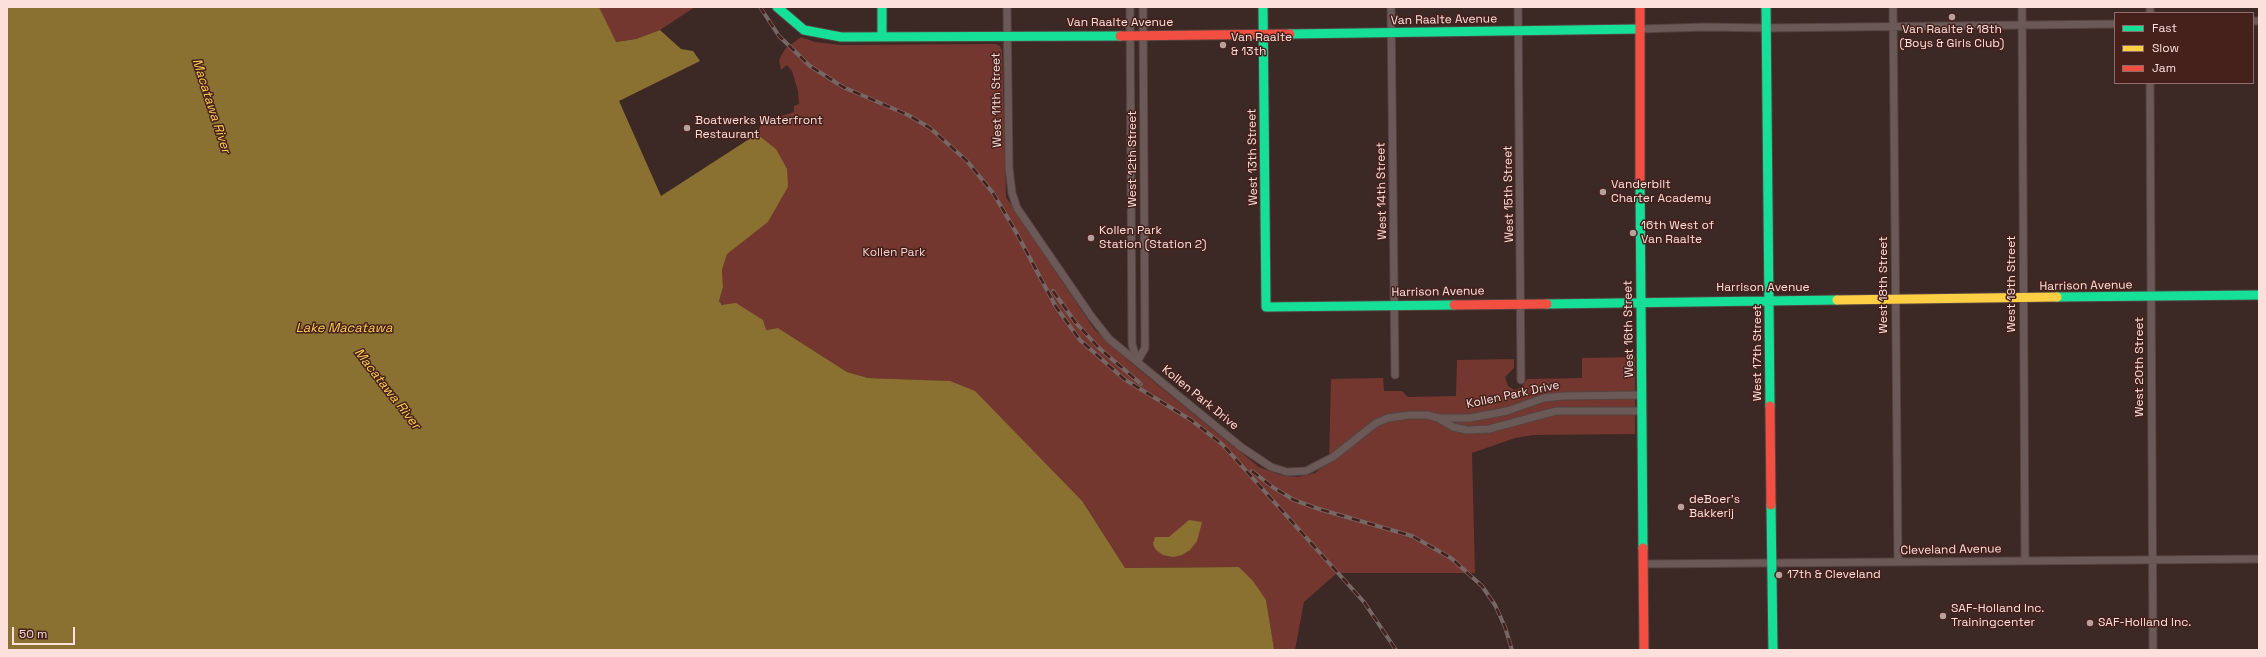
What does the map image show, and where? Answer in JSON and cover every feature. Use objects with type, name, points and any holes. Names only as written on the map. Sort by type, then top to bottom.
[{"type":"street","points":[[882,7],[882,36]]},
{"type":"street","name":"West 11th Street","points":[[1007,7],[1009,168],[1012,193]]},
{"type":"street","name":"West 12th Street","points":[[1130,7],[1133,232],[1132,344],[1137,362]]},
{"type":"street","name":"West 12th Street","points":[[1137,362],[1145,348],[1143,7]]},
{"type":"street","name":"West 13th Street","points":[[1264,7],[1266,307]]},
{"type":"street","name":"West 14th Street","points":[[1391,7],[1395,375]]},
{"type":"street","name":"West 15th Street","points":[[1518,7],[1521,380]]},
{"type":"street","name":"West 16th Street","points":[[1640,7],[1640,302],[1644,650]]},
{"type":"street","name":"West 17th Street","points":[[1766,7],[1773,650]]},
{"type":"street","name":"West 18th Street","points":[[1893,7],[1898,562]]},
{"type":"street","name":"West 19th Street","points":[[2022,7],[2024,561]]},
{"type":"street","name":"Van Raalte Avenue","points":[[779,9],[804,30],[822,35],[882,36],[1144,36],[1264,33],[1640,29],[1706,26],[1766,28],[1893,25],[2114,24]]},
{"type":"street","name":"West 20th Street","points":[[2150,84],[2153,650]]},
{"type":"street","name":"Kollen Park Drive","points":[[1012,193],[1017,208],[1109,340],[1240,447],[1271,468],[1287,472],[1306,471],[1333,457],[1360,434],[1376,423],[1388,418],[1408,415],[1427,415],[1438,418],[1470,418],[1488,415],[1544,398],[1641,395]]},
{"type":"street","name":"Harrison Avenue","points":[[1266,307],[2259,296]]},
{"type":"street","name":"Kollen Park Drive","points":[[1438,418],[1453,427],[1467,430],[1514,424],[1556,411],[1642,411]]},
{"type":"street","name":"Cleveland Avenue","points":[[1644,564],[2259,559]]},
{"type":"green space","points":[[599,7],[695,7],[660,30],[636,39],[615,42]]},
{"type":"green space","name":"Kollen Park","points":[[801,37],[815,42],[841,45],[995,44],[1000,46],[1002,51],[1006,197],[1094,329],[1132,364],[1259,467],[1280,475],[1298,477],[1315,473],[1329,462],[1331,379],[1383,378],[1384,391],[1402,391],[1408,397],[1456,396],[1457,360],[1514,359],[1514,368],[1505,377],[1508,386],[1515,390],[1522,387],[1527,379],[1582,378],[1582,358],[1635,357],[1635,434],[1533,435],[1515,438],[1472,453],[1475,573],[1337,573],[1304,602],[1295,650],[1274,650],[1266,600],[1239,567],[1125,568],[1084,503],[943,381],[868,378],[847,372],[778,328],[766,330],[723,305],[719,301],[723,287],[722,270],[727,253],[768,222],[788,187],[776,149],[757,134],[762,122],[794,112],[794,106],[799,104],[798,91],[792,71],[787,65],[781,70],[779,60],[785,49]]},
{"type":"water","name":"Lake Macatawa","points":[[7,7],[599,7],[616,42],[636,39],[660,30],[681,49],[693,51],[700,61],[619,101],[661,196],[757,134],[776,149],[787,169],[788,187],[768,222],[727,254],[722,270],[723,287],[719,301],[722,305],[736,303],[763,320],[766,330],[778,328],[847,372],[868,378],[950,381],[975,391],[1083,502],[1125,568],[1239,567],[1253,581],[1266,600],[1274,649],[7,650]]},
{"type":"water","points":[[1189,520],[1202,522],[1197,541],[1190,550],[1182,555],[1173,557],[1163,555],[1156,550],[1153,544],[1155,537],[1169,537]]},
{"type":"railway","points":[[760,7],[779,36],[810,66],[843,87],[908,115],[930,128],[967,161],[993,193],[1016,232],[1056,307],[1080,340],[1124,379],[1191,420],[1223,445],[1364,602],[1396,650]]},
{"type":"railway","points":[[1053,291],[1075,322],[1099,348],[1141,384]]},
{"type":"railway","points":[[1252,471],[1274,488],[1294,500],[1319,509],[1412,536],[1451,558],[1482,586],[1495,605],[1505,627],[1512,650]]},
{"type":"traffic: fast","points":[[777,7],[804,30],[841,37],[1120,36]]},
{"type":"traffic: fast","points":[[882,7],[882,36]]},
{"type":"traffic: fast","points":[[1263,7],[1266,307],[1454,305]]},
{"type":"traffic: fast","points":[[1766,7],[1770,406]]},
{"type":"traffic: fast","points":[[1290,34],[1640,29]]},
{"type":"traffic: fast","points":[[1640,183],[1643,548]]},
{"type":"traffic: fast","points":[[2057,297],[2259,295]]},
{"type":"traffic: fast","points":[[1547,304],[1837,300]]},
{"type":"traffic: fast","points":[[1771,505],[1773,650]]},
{"type":"traffic: slow","points":[[1837,300],[2057,297]]},
{"type":"traffic: jam","points":[[1640,7],[1640,183]]},
{"type":"traffic: jam","points":[[1120,36],[1290,34]]},
{"type":"traffic: jam","points":[[1454,305],[1547,304]]},
{"type":"traffic: jam","points":[[1770,406],[1771,505]]},
{"type":"traffic: jam","points":[[1643,548],[1644,650]]},
{"type":"place","name":"Van Raalte & 18th (Boys & Girls Club)","points":[[1952,17]]},
{"type":"place","name":"Van Raalte & 13th","points":[[1223,45]]},
{"type":"place","name":"Boatwerks Waterfront Restaurant","points":[[687,128]]},
{"type":"place","name":"Vanderbilt Charter Academy","points":[[1603,192]]},
{"type":"place","name":"16th West of Van Raalte","points":[[1633,233]]},
{"type":"place","name":"Kollen Park Station (Station 2)","points":[[1091,238]]},
{"type":"place","name":"deBoer's Bakkerij","points":[[1681,507]]},
{"type":"place","name":"17th & Cleveland","points":[[1779,575]]},
{"type":"place","name":"SAF-Holland Inc. Trainingcenter","points":[[1943,616]]},
{"type":"place","name":"SAF-Holland Inc.","points":[[2090,623]]},
{"type":"water label","name":"Macatawa River","points":[[211,106]]},
{"type":"water label","name":"Macatawa River","points":[[387,389]]}]
